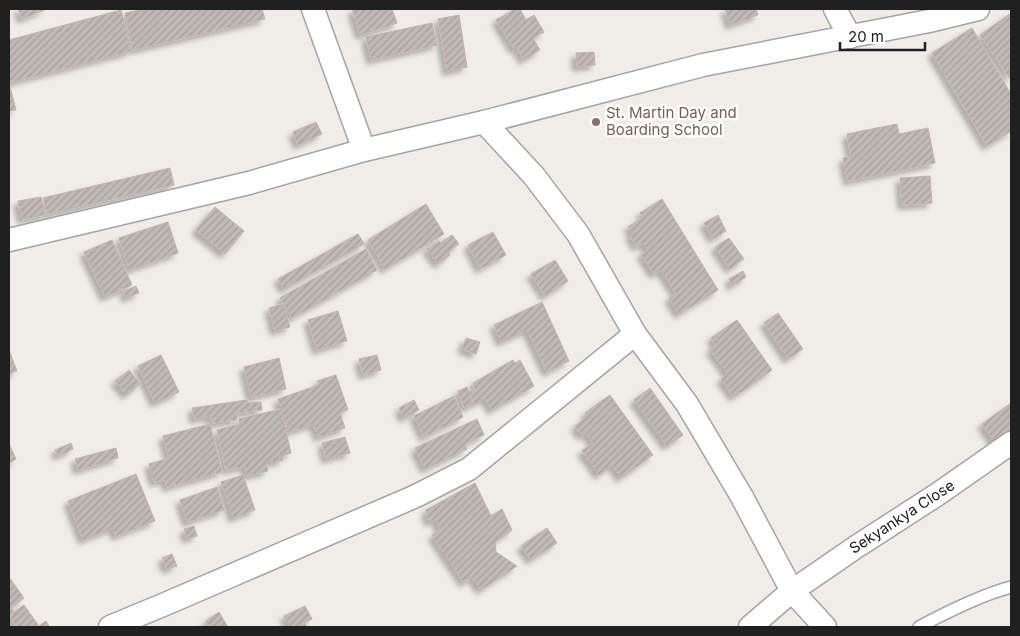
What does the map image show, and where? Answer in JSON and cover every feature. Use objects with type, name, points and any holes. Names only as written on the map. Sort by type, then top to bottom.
[{"type":"street","points":[[313,9],[364,150]]},
{"type":"street","points":[[835,9],[850,37]]},
{"type":"street","points":[[9,240],[249,183],[364,150],[484,122],[703,65],[929,21],[978,9]]},
{"type":"street","points":[[484,122],[534,176],[578,234],[635,334],[687,404],[742,496],[792,591],[825,627]]},
{"type":"street","points":[[110,627],[163,606],[416,496],[469,469],[635,334]]},
{"type":"street","name":"Sekyankya Close","points":[[750,627],[792,591],[1011,443]]},
{"type":"lane","points":[[919,627],[988,595],[1011,587]]},
{"type":"building","points":[[18,9],[47,9],[22,19]]},
{"type":"building","points":[[145,9],[262,9],[265,19],[133,50],[125,13]]},
{"type":"building","points":[[352,9],[392,9],[397,23],[360,35]]},
{"type":"building","points":[[515,9],[520,9],[526,20],[534,15],[544,32],[533,38],[540,50],[524,60],[516,47],[514,49],[496,20]]},
{"type":"building","points":[[725,9],[756,9],[758,15],[730,25]]},
{"type":"building","points":[[121,10],[131,51],[9,83],[9,40]]},
{"type":"building","points":[[1011,13],[1011,80],[980,35]]},
{"type":"building","points":[[459,15],[467,67],[447,71],[438,19]]},
{"type":"building","points":[[432,23],[437,45],[371,60],[366,37]]},
{"type":"building","points":[[972,28],[1011,94],[1011,131],[987,146],[932,53]]},
{"type":"building","points":[[594,52],[595,65],[577,67],[576,53]]},
{"type":"building","points":[[9,83],[16,110],[9,111]]},
{"type":"building","points":[[316,122],[322,134],[298,145],[293,132]]},
{"type":"building","points":[[897,124],[899,134],[928,128],[935,163],[848,181],[843,158],[851,157],[847,134]]},
{"type":"building","points":[[170,168],[174,185],[47,214],[43,198]]},
{"type":"building","points":[[930,176],[932,203],[902,205],[900,178]]},
{"type":"building","points":[[41,197],[45,215],[22,219],[18,201]]},
{"type":"building","points":[[662,199],[718,290],[679,314],[669,298],[676,294],[661,270],[654,274],[641,254],[648,250],[643,243],[637,247],[630,236],[633,234],[628,227],[643,217],[640,213]]},
{"type":"building","points":[[426,204],[444,234],[385,269],[368,240]]},
{"type":"building","points":[[215,207],[244,231],[225,254],[196,230]]},
{"type":"building","points":[[718,215],[726,231],[713,239],[704,223]]},
{"type":"building","points":[[168,222],[178,253],[129,270],[119,238]]},
{"type":"building","points":[[493,232],[506,255],[480,269],[468,245]]},
{"type":"building","points":[[358,234],[364,244],[284,289],[278,279]]},
{"type":"building","points":[[452,235],[459,244],[448,252],[450,255],[438,264],[427,249]]},
{"type":"building","points":[[729,238],[744,259],[730,269],[715,247]]},
{"type":"building","points":[[112,240],[132,285],[105,297],[84,252]]},
{"type":"building","points":[[366,249],[377,270],[292,318],[280,298]]},
{"type":"building","points":[[555,260],[568,281],[545,296],[531,274]]},
{"type":"building","points":[[743,271],[746,277],[732,286],[729,279]]},
{"type":"building","points":[[136,286],[139,293],[126,298],[124,291]]},
{"type":"building","points":[[542,302],[569,361],[547,372],[527,330],[501,342],[494,325]]},
{"type":"building","points":[[283,304],[290,327],[275,331],[269,308]]},
{"type":"building","points":[[338,311],[347,341],[317,350],[308,320]]},
{"type":"building","points":[[778,313],[803,349],[788,359],[764,323]]},
{"type":"building","points":[[737,320],[772,370],[734,397],[721,379],[728,374],[710,349],[716,346],[711,338]]},
{"type":"building","points":[[466,338],[480,342],[476,354],[462,349]]},
{"type":"building","points":[[9,350],[17,371],[9,374]]},
{"type":"building","points":[[161,355],[179,392],[155,403],[138,366]]},
{"type":"building","points":[[377,355],[381,370],[363,375],[359,359]]},
{"type":"building","points":[[279,358],[286,389],[251,397],[244,367]]},
{"type":"building","points":[[513,360],[515,363],[520,360],[534,386],[492,410],[485,398],[475,404],[469,392],[475,389],[473,383]]},
{"type":"building","points":[[129,370],[140,384],[127,395],[115,381]]},
{"type":"building","points":[[336,375],[348,410],[340,413],[345,428],[318,437],[314,424],[289,432],[278,399],[319,385],[317,381]]},
{"type":"building","points":[[467,387],[473,405],[464,408],[458,391]]},
{"type":"building","points":[[650,388],[683,435],[667,446],[634,400]]},
{"type":"building","points":[[610,395],[653,455],[621,478],[612,465],[599,475],[582,451],[593,443],[586,433],[582,436],[575,426],[587,417],[585,413]]},
{"type":"building","points":[[454,396],[463,417],[424,437],[414,416]]},
{"type":"building","points":[[247,400],[248,403],[261,402],[262,410],[236,413],[237,420],[212,423],[211,416],[194,419],[192,408]]},
{"type":"building","points":[[414,400],[419,410],[404,418],[399,408]]},
{"type":"building","points":[[1011,403],[1011,434],[996,445],[982,424]]},
{"type":"building","points":[[281,409],[291,453],[282,456],[283,460],[271,463],[271,461],[266,462],[268,471],[247,476],[245,466],[226,470],[217,430],[240,424],[239,419]]},
{"type":"building","points":[[477,419],[484,435],[465,444],[467,449],[425,469],[415,448]]},
{"type":"building","points":[[210,424],[222,472],[167,487],[165,480],[154,482],[149,464],[169,458],[163,436]]},
{"type":"building","points":[[345,437],[350,453],[326,459],[322,443]]},
{"type":"building","points":[[71,443],[73,449],[58,456],[55,450]]},
{"type":"building","points":[[9,444],[16,459],[9,463]]},
{"type":"building","points":[[116,448],[118,458],[78,470],[75,459]]},
{"type":"building","points":[[136,474],[155,521],[116,536],[113,528],[83,540],[68,501]]},
{"type":"building","points":[[243,475],[255,510],[233,518],[221,482]]},
{"type":"building","points":[[475,483],[491,516],[502,509],[512,530],[495,542],[496,552],[517,566],[481,590],[472,577],[464,583],[432,535],[440,531],[436,519],[429,522],[426,510]]},
{"type":"building","points":[[217,487],[224,510],[187,522],[180,500]]},
{"type":"building","points":[[194,526],[197,536],[187,539],[184,529]]},
{"type":"building","points":[[547,528],[557,543],[531,560],[521,546]]},
{"type":"building","points":[[172,554],[177,566],[167,569],[162,558]]},
{"type":"building","points":[[9,577],[24,598],[11,608],[14,612],[24,605],[39,626],[46,621],[48,627],[17,627],[9,616]]},
{"type":"building","points":[[305,606],[312,619],[304,623],[307,627],[290,627],[284,616]]},
{"type":"building","points":[[219,612],[228,627],[210,627],[206,621]]},
{"type":"place","name":"St. Martin Day and Boarding School","points":[[596,122]]}]
